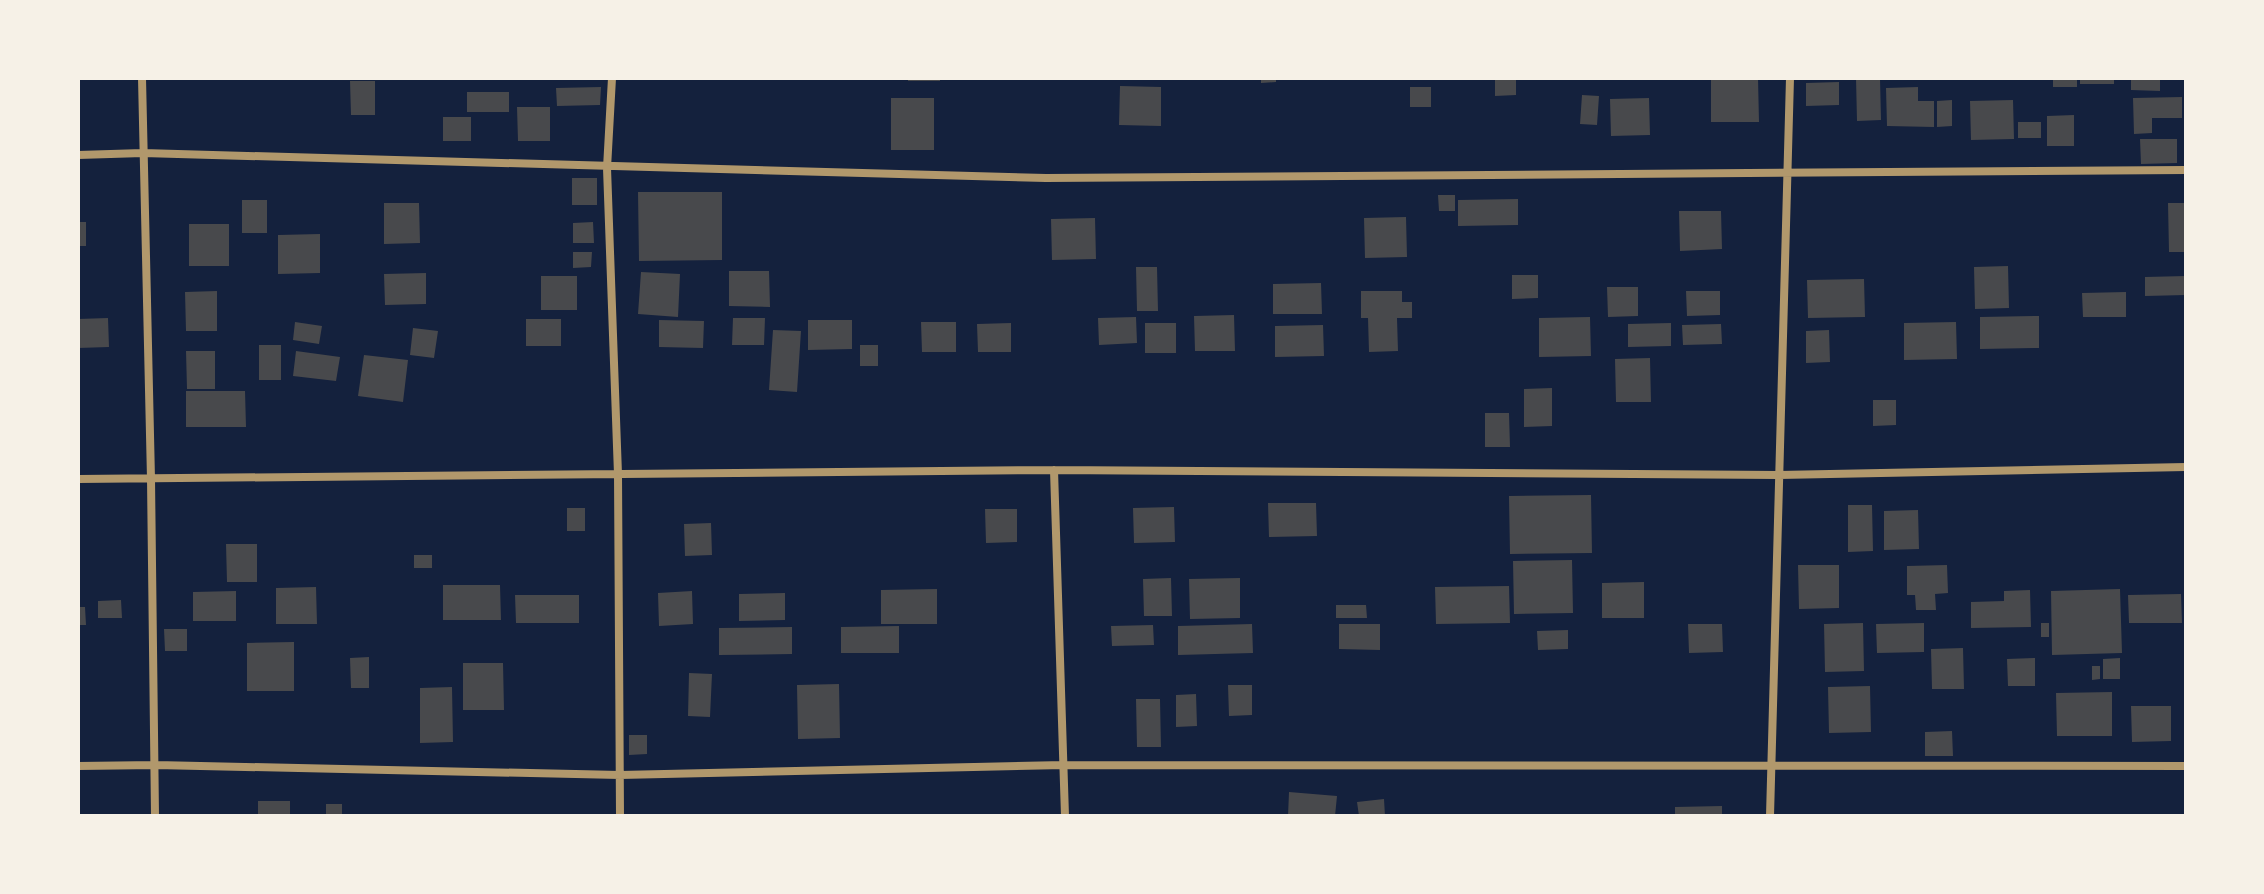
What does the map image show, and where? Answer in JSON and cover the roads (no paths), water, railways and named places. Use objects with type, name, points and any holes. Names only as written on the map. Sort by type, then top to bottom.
[{"type":"street","points":[[142,78],[155,816]]},
{"type":"street","points":[[612,78],[607,168],[618,474],[620,816]]},
{"type":"street","points":[[1770,816],[1790,78]]},
{"type":"street","points":[[78,155],[143,153],[1046,178],[2186,170]]},
{"type":"street","points":[[78,479],[1054,470],[1779,475],[2186,467]]},
{"type":"street","points":[[1054,470],[1065,816]]},
{"type":"street","points":[[78,766],[620,775],[1064,765],[2186,766]]}]
